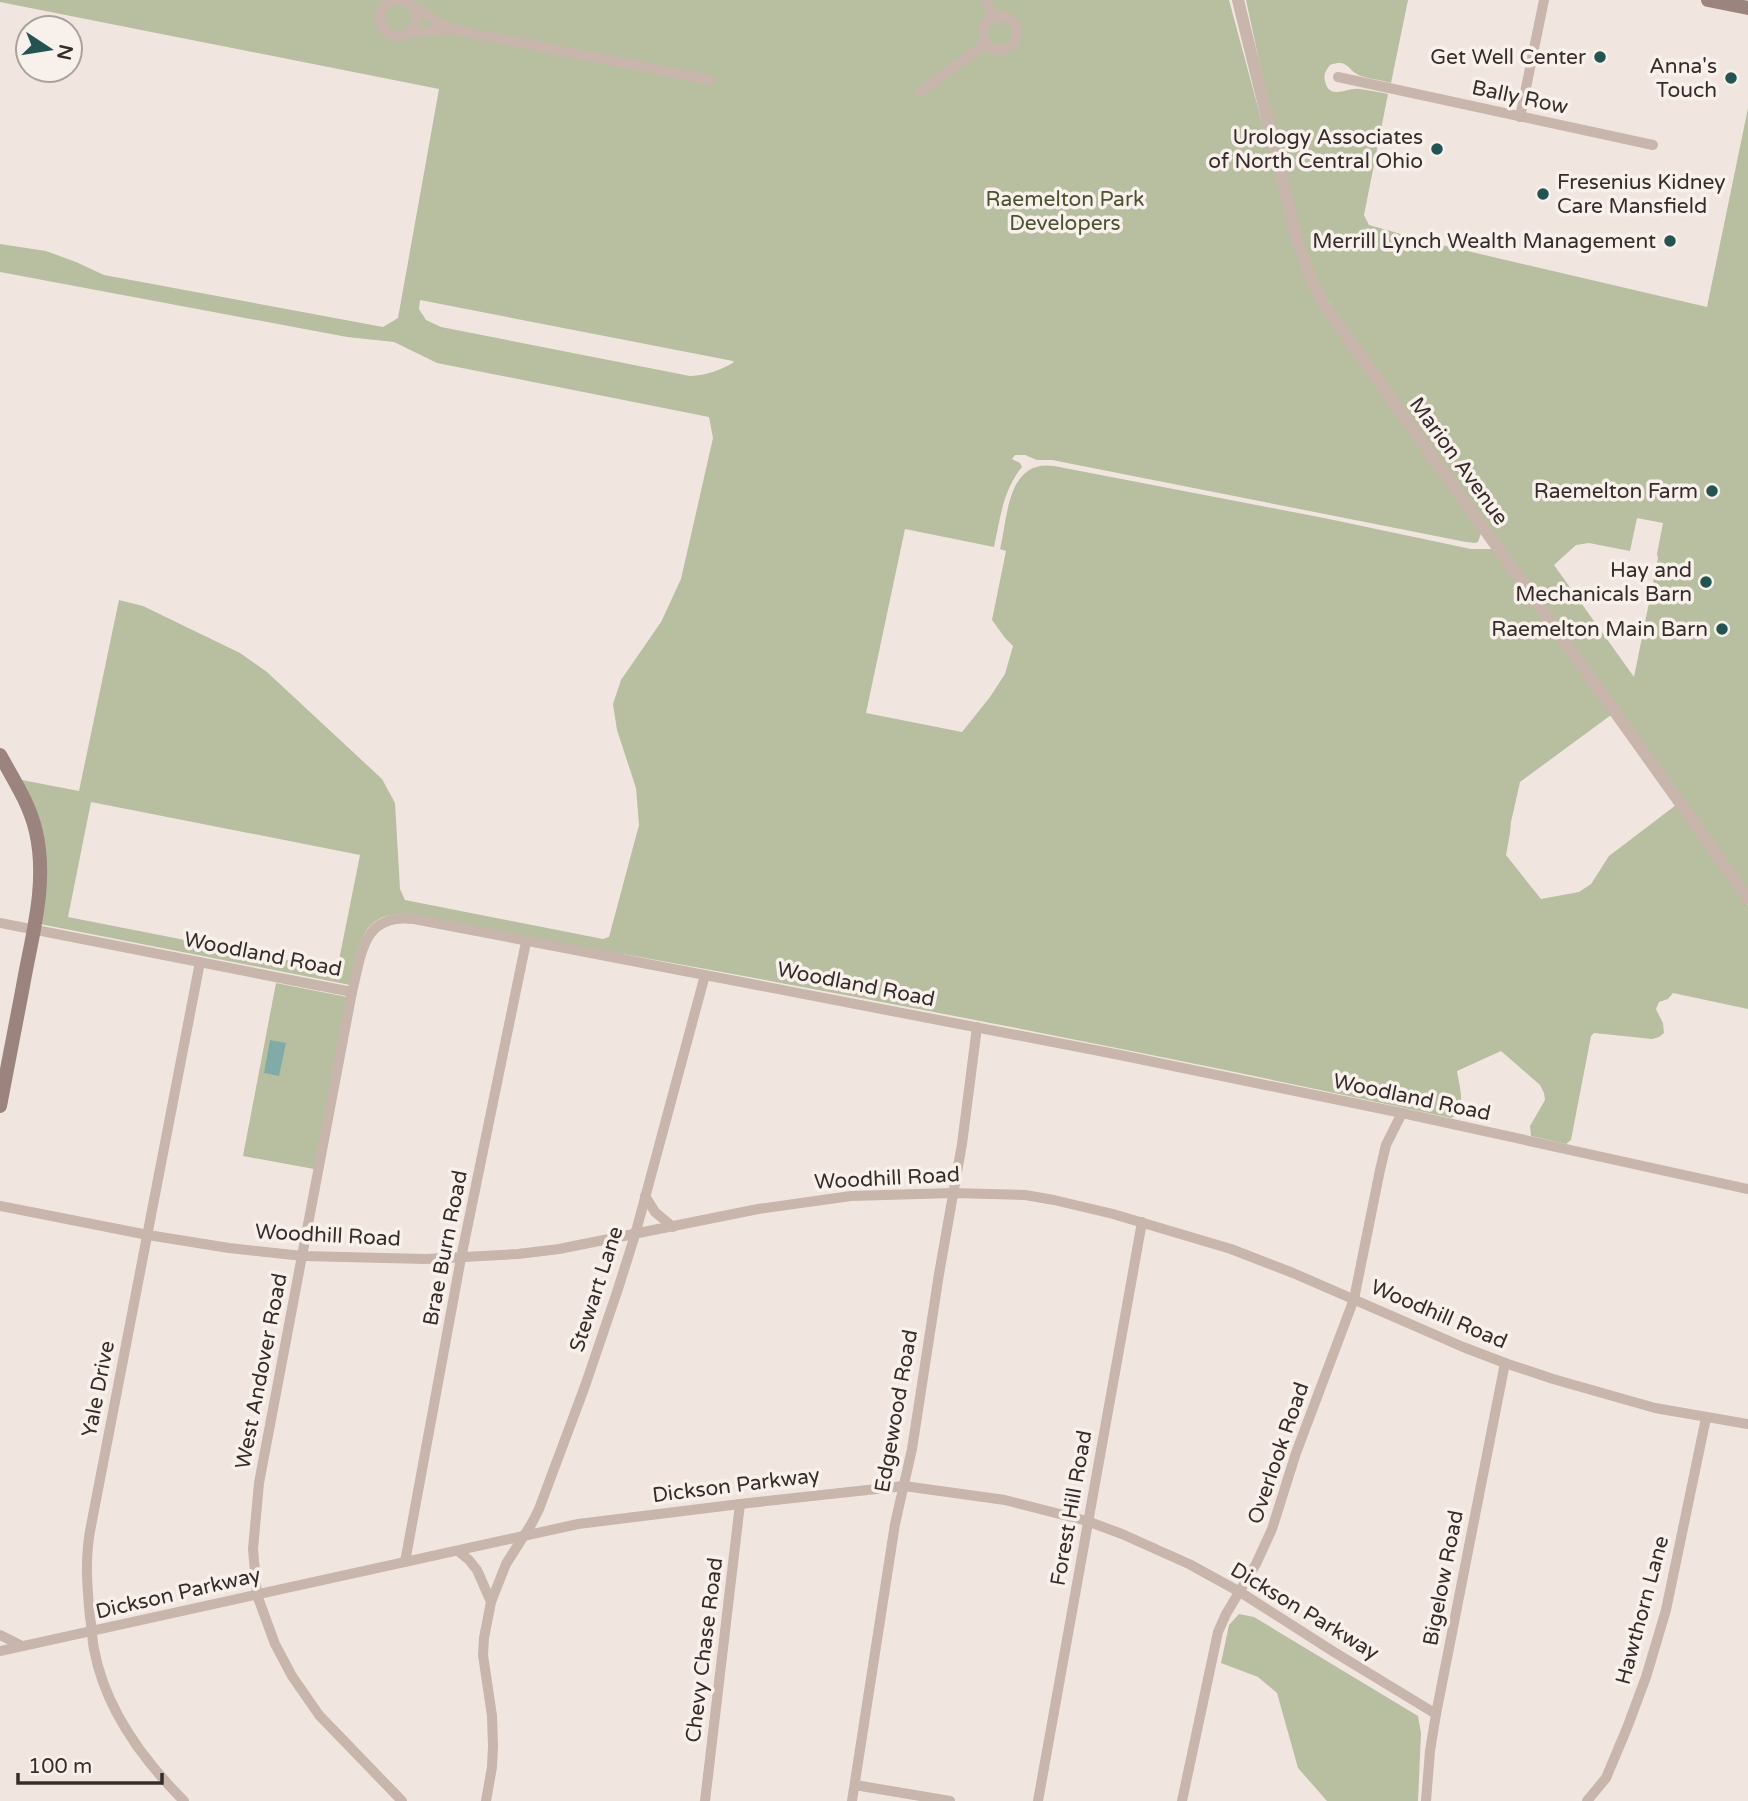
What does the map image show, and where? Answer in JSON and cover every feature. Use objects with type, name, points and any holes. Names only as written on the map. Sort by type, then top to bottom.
[{"type":"main road","points":[[1708,0],[1748,8]]},
{"type":"main road","points":[[0,755],[32,817],[41,876],[0,1107]]},
{"type":"street","points":[[450,29],[407,2],[396,0],[381,4],[380,18],[383,28],[394,36],[450,29],[710,80]]},
{"type":"street","points":[[986,0],[993,18]]},
{"type":"street","name":"Marion Avenue","points":[[1238,0],[1297,240],[1313,285],[1325,306],[1748,898]]},
{"type":"street","points":[[1520,117],[1544,0]]},
{"type":"street","points":[[407,2],[416,18],[408,33]]},
{"type":"street","points":[[1004,17],[1013,23],[1017,33],[1010,47],[994,50],[986,43],[983,29],[993,18],[1004,17]]},
{"type":"street","points":[[920,92],[986,43]]},
{"type":"street","name":"Bally Row","points":[[1338,77],[1653,145]]},
{"type":"street","name":"Woodland Road","points":[[0,923],[352,992],[367,939],[376,926],[390,919],[414,919],[1115,1054],[1402,1113],[1748,1189]]},
{"type":"street","name":"Brae Burn Road","points":[[405,1562],[461,1258],[526,942]]},
{"type":"street","name":"Yale Drive","points":[[184,1801],[137,1747],[119,1717],[101,1675],[94,1649],[86,1586],[87,1548],[200,962]]},
{"type":"street","name":"Stewart Lane","points":[[486,1801],[493,1746],[492,1716],[483,1655],[491,1602],[506,1564],[539,1510],[589,1374],[635,1235],[705,975]]},
{"type":"street","name":"West Andover Road","points":[[352,992],[259,1483],[253,1549],[257,1595],[262,1613],[275,1644],[305,1697],[335,1733],[402,1801]]},
{"type":"street","name":"Edgewood Road","points":[[852,1801],[895,1524],[914,1436],[962,1144],[977,1027]]},
{"type":"street","name":"Overlook Road","points":[[1182,1801],[1219,1632],[1272,1529],[1296,1453],[1354,1299],[1386,1145],[1402,1113]]},
{"type":"street","name":"Woodhill Road","points":[[0,1206],[229,1248],[303,1256],[461,1258],[559,1249],[758,1209],[830,1199],[953,1193],[1041,1198],[1142,1222],[1242,1253],[1505,1363],[1588,1390],[1655,1408],[1748,1424]]},
{"type":"street","points":[[645,1196],[655,1212],[673,1227]]},
{"type":"street","name":"Forest Hill Road","points":[[1038,1801],[1142,1222]]},
{"type":"street","name":"Bigelow Road","points":[[1426,1801],[1436,1714],[1505,1363]]},
{"type":"street","name":"Hawthorn Lane","points":[[1587,1801],[1605,1777],[1646,1677],[1666,1610],[1706,1418]]},
{"type":"street","name":"Dickson Parkway","points":[[0,1651],[578,1524],[904,1486],[1005,1500],[1087,1521],[1122,1534],[1189,1564],[1240,1592],[1436,1714]]},
{"type":"street","name":"Chevy Chase Road","points":[[705,1801],[740,1504]]},
{"type":"street","points":[[458,1551],[477,1570],[491,1602]]},
{"type":"street","points":[[0,1635],[22,1646]]},
{"type":"street","points":[[855,1784],[950,1801]]},
{"type":"green space","name":"Raemelton Park Developers","points":[[0,0],[1229,0],[1263,126],[1322,310],[1481,533],[1478,542],[1466,542],[1015,455],[1012,459],[1022,467],[1006,495],[994,547],[905,529],[866,713],[962,732],[990,697],[1005,674],[1013,646],[992,620],[1006,551],[1000,549],[1008,507],[1018,481],[1039,466],[1054,466],[1471,549],[1492,549],[1611,715],[1520,782],[1506,855],[1541,899],[1579,892],[1591,884],[1609,856],[1676,805],[1748,905],[1748,1009],[1673,993],[1668,999],[1659,1002],[1656,1009],[1663,1023],[1664,1033],[1659,1037],[1652,1039],[1594,1033],[1591,1036],[1571,1140],[1566,1144],[1531,1136],[1530,1126],[1545,1100],[1544,1093],[1540,1085],[1501,1051],[1457,1071],[1461,1104],[1456,1115],[1451,1118],[1038,1032],[406,914],[390,915],[370,926],[359,946],[350,985],[40,924],[43,904],[22,780],[79,791],[119,600],[143,606],[240,653],[267,672],[382,779],[395,803],[400,889],[405,900],[603,939],[609,937],[639,825],[636,788],[617,730],[613,704],[621,680],[661,622],[681,579],[713,438],[709,417],[437,363],[394,342],[347,337],[0,272],[0,244],[46,251],[104,275],[383,327],[398,318],[439,89],[84,19],[84,14],[61,14]],"holes":[[[420,300],[733,361],[713,372],[690,376],[441,327],[426,320],[419,309]],[[91,802],[360,855],[337,970],[68,917]]]},
{"type":"green space","points":[[1246,0],[1408,0],[1391,83],[1356,74],[1341,63],[1330,65],[1324,79],[1327,87],[1335,92],[1359,89],[1388,94],[1364,215],[1369,225],[1433,243],[1707,307],[1748,108],[1748,890],[1347,331],[1318,283],[1306,253],[1271,117]],"holes":[[[1637,518],[1663,523],[1658,558],[1634,677],[1554,565],[1576,545],[1589,543],[1630,551]]]},
{"type":"green space","points":[[276,983],[347,997],[314,1169],[243,1156]]},
{"type":"green space","points":[[1239,1614],[1254,1617],[1418,1716],[1421,1733],[1418,1801],[1327,1801],[1298,1768],[1277,1693],[1258,1677],[1221,1663],[1229,1625]]},
{"type":"water","points":[[270,1040],[286,1043],[279,1076],[264,1073]]},
{"type":"place","name":"Get Well Center","points":[[1600,57]]},
{"type":"place","name":"Anna's Touch","points":[[1731,78]]},
{"type":"place","name":"Urology Associates of North Central Ohio","points":[[1437,149]]},
{"type":"place","name":"Fresenius Kidney Care Mansfield","points":[[1543,194]]},
{"type":"place","name":"Merrill Lynch Wealth Management","points":[[1670,241]]},
{"type":"place","name":"Raemelton Farm","points":[[1712,491]]},
{"type":"place","name":"Hay and Mechanicals Barn","points":[[1706,582]]},
{"type":"place","name":"Raemelton Main Barn","points":[[1722,629]]}]
